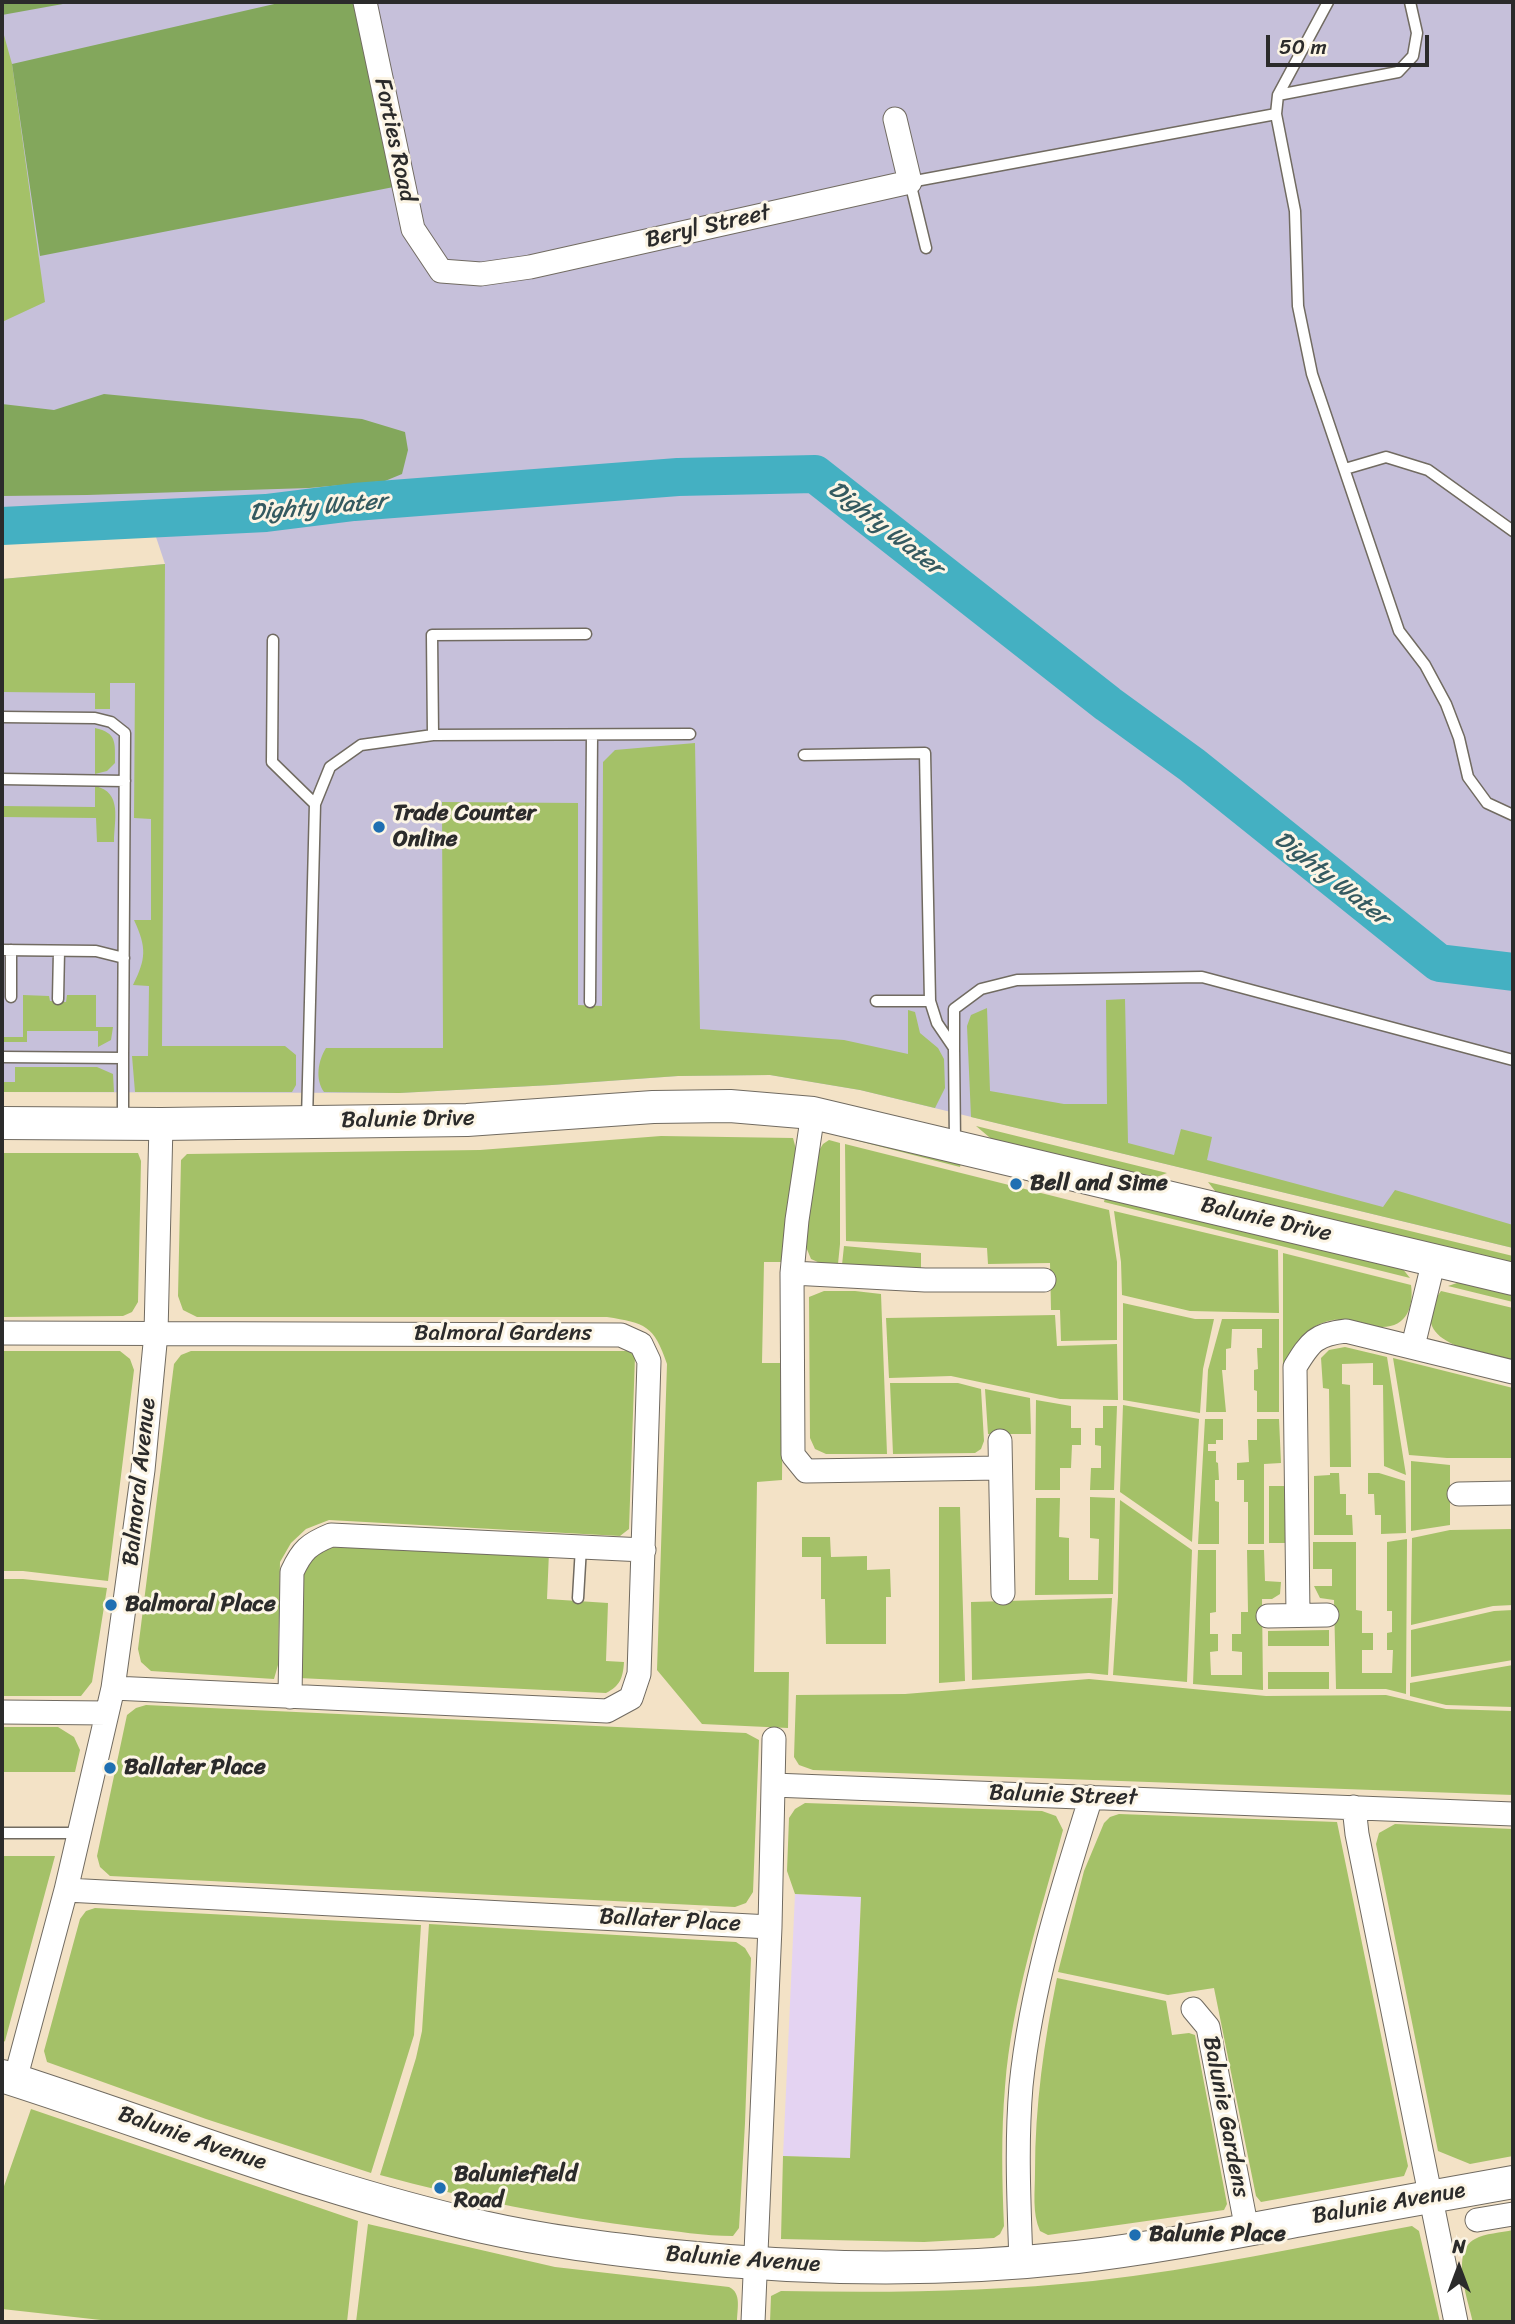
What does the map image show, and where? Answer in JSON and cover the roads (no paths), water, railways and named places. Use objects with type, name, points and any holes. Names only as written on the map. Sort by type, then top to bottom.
[{"type":"street","name":"Forties Road","points":[[365,2],[413,229],[442,271]]},
{"type":"street","points":[[895,119],[910,182]]},
{"type":"street","name":"Beryl Street","points":[[442,271],[481,274],[530,267],[910,182]]},
{"type":"street","name":"Balunie Drive","points":[[2,1123],[467,1120],[653,1107],[730,1106],[813,1113],[1513,1279]]},
{"type":"street","points":[[813,1113],[792,1273],[793,1455],[806,1471],[1000,1468]]},
{"type":"street","name":"Balmoral Avenue","points":[[8,2078],[66,1890],[113,1688],[143,1469],[156,1333],[161,1124]]},
{"type":"street","points":[[1413,1346],[1434,1260]]},
{"type":"street","points":[[792,1273],[925,1280],[1044,1280]]},
{"type":"street","points":[[1298,1615],[1295,1367],[1308,1345],[1326,1333],[1346,1331],[1513,1372]]},
{"type":"street","name":"Balmoral Gardens","points":[[2,1333],[621,1335],[640,1344],[649,1361],[639,1674],[631,1698],[607,1711],[113,1688]]},
{"type":"street","points":[[1000,1441],[1003,1593]]},
{"type":"street","points":[[1460,1494],[1513,1493]]},
{"type":"street","points":[[290,1697],[292,1572],[300,1555],[314,1542],[331,1535],[644,1550]]},
{"type":"street","points":[[1268,1616],[1327,1615]]},
{"type":"street","points":[[2,1712],[107,1713]]},
{"type":"street","points":[[753,2322],[770,1927],[774,1739]]},
{"type":"street","name":"Balunie Street","points":[[773,1785],[1513,1814]]},
{"type":"street","points":[[1020,2262],[1018,2168],[1021,2087],[1029,2029],[1061,1894],[1091,1797]]},
{"type":"street","points":[[1354,1807],[1357,1834],[1456,2322]]},
{"type":"street","name":"Ballater Place","points":[[66,1890],[770,1927]]},
{"type":"street","name":"Balunie Gardens","points":[[1193,2009],[1208,2027],[1247,2230]]},
{"type":"street","name":"Balunie Avenue","points":[[8,2078],[369,2198],[485,2228],[610,2249],[755,2264],[859,2267],[1020,2262],[1127,2250],[1508,2183],[1511,2214],[1477,2220]]},
{"type":"lane","points":[[1328,2],[1278,95],[1276,114],[1295,211],[1298,306],[1312,373],[1399,631],[1425,665],[1446,704],[1460,738],[1468,777],[1487,803],[1513,815]]},
{"type":"lane","points":[[1278,95],[1398,72],[1413,56],[1417,33],[1410,2]]},
{"type":"lane","points":[[926,248],[910,182],[1276,114]]},
{"type":"lane","points":[[1345,469],[1386,457],[1428,470],[1513,531]]},
{"type":"lane","points":[[433,736],[432,635],[586,634]]},
{"type":"lane","points":[[273,640],[272,762],[315,804]]},
{"type":"lane","points":[[2,718],[95,718],[111,722],[125,733],[123,1124]]},
{"type":"lane","points":[[307,1123],[315,804],[330,767],[361,745],[433,736],[690,734]]},
{"type":"lane","points":[[590,1002],[592,736]]},
{"type":"lane","points":[[804,755],[925,753],[930,1000],[937,1023],[954,1048]]},
{"type":"lane","points":[[2,779],[125,781]]},
{"type":"lane","points":[[11,997],[6,950],[96,951],[124,958]]},
{"type":"lane","points":[[58,999],[59,951]]},
{"type":"lane","points":[[955,1146],[954,1009],[981,989],[1017,980],[1202,977],[1513,1060]]},
{"type":"lane","points":[[876,1001],[930,1000]]},
{"type":"lane","points":[[2,1057],[123,1058]]},
{"type":"lane","points":[[578,1598],[580,1546]]},
{"type":"lane","points":[[2,1833],[80,1833]]},
{"type":"waterway","name":"Dighty Water","points":[[2,526],[266,513],[354,502],[678,477],[815,474],[1108,704],[1192,765],[1439,963],[1513,972]]},
{"type":"place","name":"Trade Counter Online","points":[[379,827]]},
{"type":"place","name":"Bell and Sime","points":[[1016,1184]]},
{"type":"place","name":"Balmoral Place","points":[[111,1605]]},
{"type":"place","name":"Ballater Place","points":[[110,1768]]},
{"type":"place","name":"Baluniefield Road","points":[[440,2188]]},
{"type":"place","name":"Balunie Place","points":[[1135,2235]]}]
